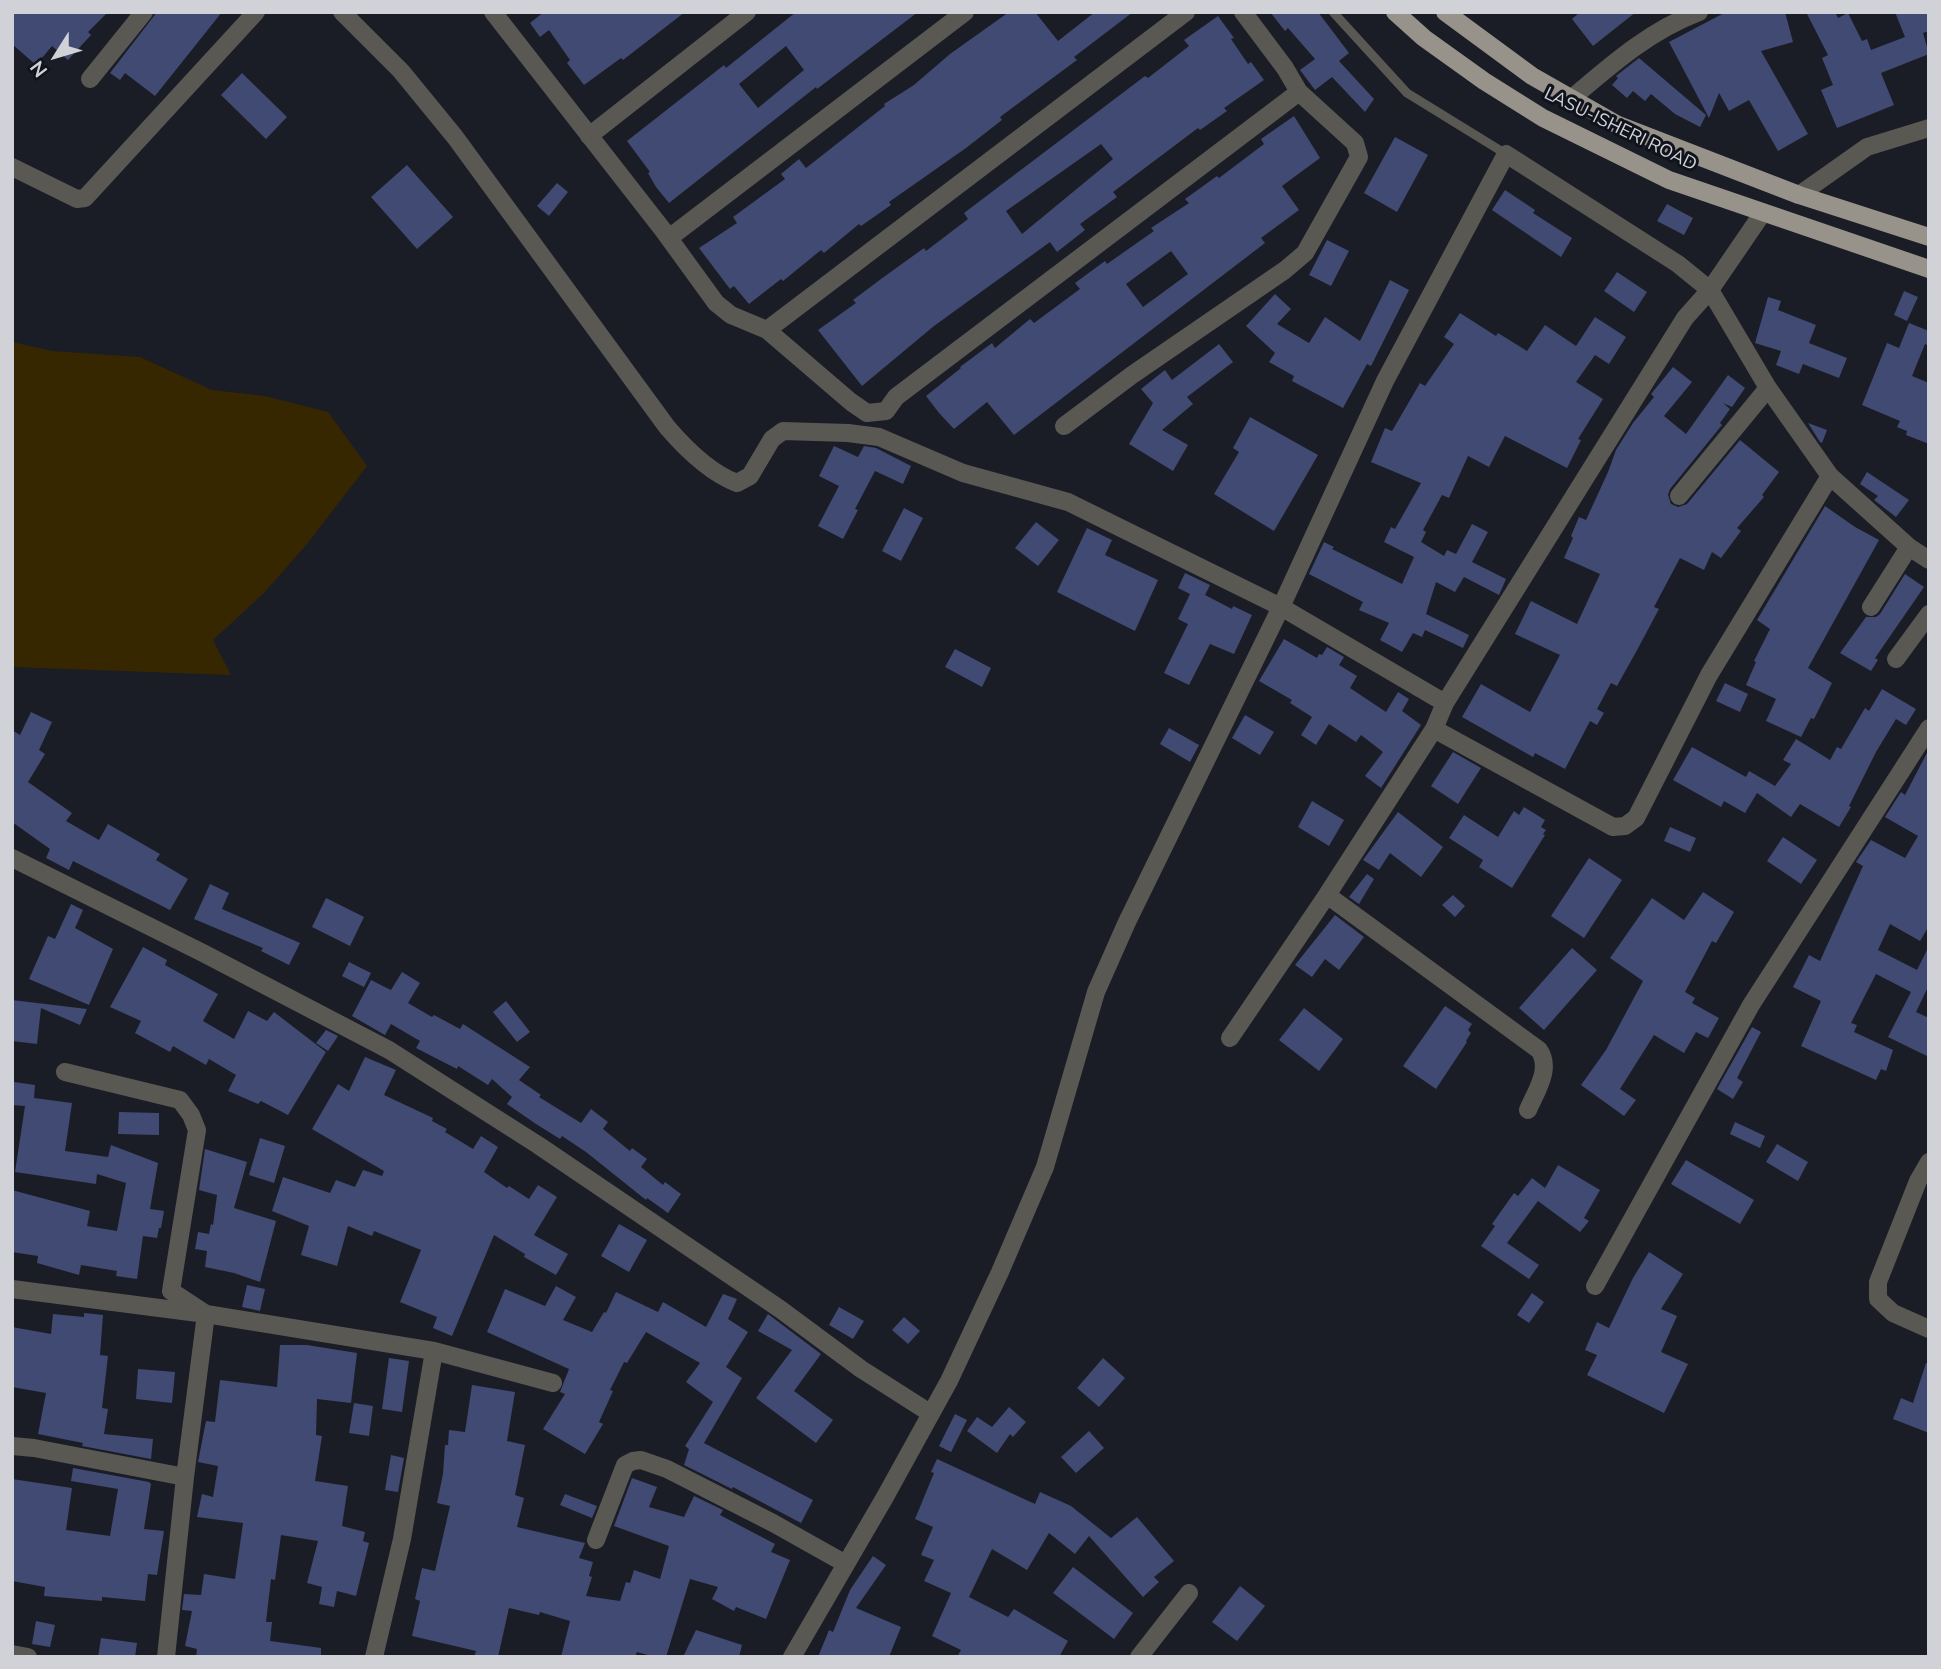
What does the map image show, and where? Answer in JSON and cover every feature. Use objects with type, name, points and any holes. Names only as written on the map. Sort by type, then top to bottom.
[{"type":"main road","name":"LASU-ISHERI ROAD","points":[[1395,12],[1454,60],[1543,118],[1669,180],[1929,269]]},
{"type":"main road","name":"LASU-ISHERI ROAD","points":[[1445,12],[1531,75],[1618,125],[1799,195],[1929,237]]},
{"type":"street","points":[[90,79],[144,12]]},
{"type":"street","points":[[12,167],[78,200],[85,198],[256,12]]},
{"type":"street","points":[[342,12],[401,71],[455,137],[667,427],[682,444],[726,479],[737,483],[750,476],[772,439],[783,432],[848,433],[879,437],[963,473],[1068,502],[1281,607],[1445,703]]},
{"type":"street","points":[[493,12],[511,12]]},
{"type":"street","points":[[493,12],[669,238],[716,303],[731,315],[767,330],[867,413],[886,411],[896,397],[1299,92]]},
{"type":"street","points":[[589,136],[747,12]]},
{"type":"street","points":[[669,238],[965,12]]},
{"type":"street","points":[[767,330],[1186,12]]},
{"type":"street","points":[[1063,426],[1285,270],[1305,253],[1359,158],[1355,143],[1299,92],[1244,12]]},
{"type":"street","points":[[1572,98],[1634,46],[1699,12]]},
{"type":"street","points":[[1799,195],[1867,147],[1929,128]]},
{"type":"street","points":[[792,1657],[949,1381],[995,1284],[1045,1167],[1096,992],[1127,922],[1281,607],[1385,382],[1506,154],[1678,264],[1710,290],[1796,430],[1830,476],[1909,547],[1929,560]]},
{"type":"street","points":[[1230,1038],[1327,895],[1434,729],[1445,703],[1685,318],[1710,290],[1762,214]]},
{"type":"street","points":[[1679,496],[1769,388]]},
{"type":"street","points":[[1434,729],[1613,827],[1625,826],[1636,818],[1709,675],[1830,476]]},
{"type":"street","points":[[1871,607],[1909,547]]},
{"type":"street","points":[[1896,660],[1929,614]]},
{"type":"street","points":[[1595,1286],[1751,1005],[1929,728]]},
{"type":"street","points":[[12,858],[389,1050],[538,1145],[930,1413]]},
{"type":"street","points":[[1327,895],[1539,1050],[1544,1057],[1545,1069],[1528,1110]]},
{"type":"street","points":[[65,1072],[180,1100],[191,1115],[197,1130],[171,1291],[206,1314]]},
{"type":"street","points":[[1929,1162],[1918,1181],[1878,1282],[1878,1299],[1893,1313],[1929,1329]]},
{"type":"street","points":[[12,1289],[206,1314],[434,1351],[553,1383]]},
{"type":"street","points":[[166,1657],[206,1314]]},
{"type":"street","points":[[374,1657],[402,1539],[434,1351]]},
{"type":"street","points":[[12,1446],[185,1477]]},
{"type":"street","points":[[596,1539],[625,1465],[641,1460],[691,1481],[846,1564]]},
{"type":"street","points":[[1139,1657],[1189,1593]]},
{"type":"street","points":[[12,1654],[28,1657]]},
{"type":"lane","points":[[1333,12],[1408,93],[1506,154]]},
{"type":"shaded area","points":[[12,342],[52,351],[140,357],[212,390],[265,396],[328,412],[367,466],[307,544],[264,593],[213,640],[231,675],[12,667]]},
{"type":"building","points":[[12,12],[108,12],[88,32],[91,35],[68,60],[52,46],[36,65],[12,44]]},
{"type":"building","points":[[157,12],[222,12],[155,96],[125,73],[120,80],[110,73]]},
{"type":"building","points":[[544,12],[685,12],[623,60],[621,58],[584,85],[567,63],[570,60],[549,30],[540,37],[530,23]]},
{"type":"building","points":[[796,12],[918,12],[817,89],[816,87],[669,203],[627,141],[724,65],[726,68]],"holes":[[[786,46],[804,70],[758,108],[739,84]]]},
{"type":"building","points":[[1009,12],[1035,12],[1058,41],[1095,12],[1133,12],[1074,57],[1077,60],[1000,117],[1002,120],[889,202],[891,205],[861,226],[859,224],[824,253],[821,250],[749,304],[734,286],[730,289],[699,248],[737,223],[733,217],[785,179],[781,174],[799,159],[806,168],[885,106],[884,104],[914,85],[950,54]]},
{"type":"building","points":[[1270,12],[1318,12],[1349,53],[1339,61],[1374,99],[1365,112],[1332,77],[1315,90],[1300,70],[1315,59],[1288,28],[1285,31]]},
{"type":"building","points":[[1580,12],[1636,12],[1593,46],[1572,19]]},
{"type":"building","points":[[1726,12],[1785,12],[1793,42],[1761,51],[1808,134],[1778,151],[1749,100],[1729,111],[1719,93],[1709,118],[1669,42]]},
{"type":"building","points":[[1806,12],[1835,12],[1838,18],[1848,13],[1862,41],[1867,39],[1871,50],[1905,37],[1895,12],[1929,12],[1929,31],[1923,33],[1929,54],[1881,73],[1894,105],[1837,128],[1821,90],[1833,85],[1822,58],[1828,55]]},
{"type":"building","points":[[1218,16],[1248,64],[1251,62],[1264,80],[1224,108],[1227,111],[1200,130],[1198,128],[1113,192],[1117,197],[1080,224],[1085,230],[1057,252],[1050,242],[934,326],[862,386],[818,330],[856,303],[853,300],[881,279],[924,248],[926,251],[968,219],[964,213],[1145,76],[1148,78],[1189,46],[1184,40]],"holes":[[[1101,144],[1113,159],[1022,234],[1006,211]]]},
{"type":"building","points":[[1639,58],[1706,115],[1700,127],[1675,114],[1651,94],[1645,101],[1633,91],[1627,98],[1612,85],[1618,78],[1616,76]]},
{"type":"building","points":[[242,73],[287,117],[266,139],[221,95]]},
{"type":"building","points":[[1294,116],[1320,158],[1282,186],[1299,210],[1261,238],[1265,243],[1014,435],[987,402],[954,429],[939,413],[926,396],[960,367],[992,343],[995,348],[1030,319],[1034,323],[1080,289],[1075,283],[1154,231],[1151,228],[1189,203],[1185,199],[1217,176],[1219,178],[1264,144],[1261,139]],"holes":[[[1171,251],[1188,274],[1143,307],[1126,284]]]},
{"type":"building","points":[[1395,137],[1428,155],[1397,212],[1364,193]]},
{"type":"building","points":[[407,165],[453,217],[417,249],[371,197]]},
{"type":"building","points":[[557,183],[568,192],[549,216],[537,206]]},
{"type":"building","points":[[1505,190],[1535,210],[1533,213],[1572,238],[1561,257],[1492,210]]},
{"type":"building","points":[[1667,204],[1693,218],[1684,235],[1657,221]]},
{"type":"building","points":[[1327,240],[1349,251],[1331,286],[1309,275]]},
{"type":"building","points":[[1617,272],[1647,292],[1634,312],[1604,291]]},
{"type":"building","points":[[1390,280],[1409,290],[1371,366],[1367,364],[1343,408],[1292,381],[1294,376],[1269,362],[1275,353],[1246,326],[1275,294],[1291,309],[1277,324],[1309,343],[1325,317],[1360,341]]},
{"type":"building","points":[[1904,291],[1918,297],[1907,321],[1894,315]]},
{"type":"building","points":[[1768,297],[1781,301],[1778,310],[1816,325],[1809,343],[1847,358],[1839,378],[1803,364],[1799,374],[1776,365],[1781,351],[1755,343]]},
{"type":"building","points":[[1460,313],[1496,336],[1498,333],[1527,351],[1545,325],[1576,346],[1595,317],[1626,337],[1609,364],[1595,355],[1576,382],[1603,399],[1578,439],[1581,440],[1567,468],[1505,436],[1489,467],[1468,456],[1449,498],[1442,495],[1423,530],[1426,532],[1421,542],[1444,556],[1447,550],[1456,554],[1472,524],[1488,532],[1472,562],[1506,579],[1499,595],[1464,577],[1455,592],[1436,582],[1426,614],[1469,635],[1463,648],[1425,630],[1422,637],[1413,633],[1402,652],[1380,640],[1389,623],[1359,610],[1363,602],[1309,574],[1324,542],[1334,547],[1332,549],[1402,584],[1414,557],[1384,542],[1391,527],[1395,529],[1421,483],[1371,462],[1385,428],[1392,431],[1420,383],[1425,386],[1454,344],[1444,337]]},
{"type":"building","points":[[1909,323],[1929,331],[1929,346],[1925,344],[1912,376],[1929,383],[1929,444],[1906,435],[1907,431],[1897,427],[1900,421],[1862,405],[1887,343],[1899,348]]},
{"type":"building","points":[[1219,344],[1233,362],[1187,397],[1193,404],[1162,430],[1188,445],[1173,471],[1129,444],[1153,403],[1141,389],[1165,370],[1172,380]]},
{"type":"building","points":[[1673,367],[1692,382],[1664,416],[1686,434],[1728,375],[1745,388],[1732,407],[1723,403],[1730,409],[1720,423],[1722,425],[1670,489],[1668,495],[1671,504],[1678,507],[1687,504],[1740,440],[1779,472],[1762,495],[1764,497],[1737,528],[1741,531],[1721,558],[1712,552],[1704,570],[1680,558],[1654,607],[1659,609],[1636,652],[1617,686],[1611,683],[1597,709],[1604,713],[1597,725],[1590,721],[1565,769],[1535,753],[1533,757],[1462,717],[1481,684],[1530,712],[1560,655],[1515,634],[1531,601],[1577,624],[1600,574],[1564,558],[1573,538],[1571,536],[1579,517],[1586,520],[1616,450],[1654,397],[1651,394]]},
{"type":"building","points":[[1250,417],[1318,455],[1274,531],[1214,494],[1239,452],[1233,448]]},
{"type":"building","points":[[1808,423],[1827,430],[1822,443],[1820,442]]},
{"type":"building","points":[[834,446],[858,457],[864,446],[876,448],[911,466],[903,484],[875,471],[843,539],[818,526],[839,486],[819,476]]},
{"type":"building","points":[[1867,472],[1909,500],[1896,517],[1874,500],[1878,496],[1860,484]]},
{"type":"building","points":[[1825,506],[1879,540],[1808,668],[1832,683],[1814,719],[1811,718],[1801,737],[1766,721],[1776,699],[1746,685],[1756,662],[1754,661],[1770,629],[1757,620]]},
{"type":"building","points":[[904,508],[923,518],[901,561],[882,551]]},
{"type":"building","points":[[1036,522],[1059,540],[1038,566],[1015,548]]},
{"type":"building","points":[[1087,528],[1112,540],[1105,555],[1158,580],[1135,631],[1057,592]]},
{"type":"building","points":[[1185,573],[1210,585],[1205,595],[1232,609],[1233,606],[1252,615],[1234,654],[1210,644],[1189,685],[1164,673],[1188,624],[1178,619],[1190,594],[1178,588]]},
{"type":"building","points":[[1905,574],[1924,587],[1875,658],[1878,660],[1871,671],[1840,653],[1866,617],[1880,614]]},
{"type":"building","points":[[1284,639],[1317,658],[1327,647],[1344,657],[1339,665],[1357,676],[1350,688],[1386,712],[1398,692],[1409,699],[1402,711],[1421,725],[1381,788],[1365,776],[1383,752],[1361,735],[1356,742],[1329,724],[1316,745],[1301,735],[1312,717],[1290,703],[1292,700],[1259,681]]},
{"type":"building","points":[[955,649],[991,668],[982,687],[945,667]]},
{"type":"building","points":[[1725,683],[1748,694],[1740,712],[1716,701]]},
{"type":"building","points":[[1882,689],[1916,709],[1906,725],[1896,719],[1876,752],[1839,827],[1800,804],[1791,817],[1757,793],[1745,813],[1724,801],[1721,807],[1673,780],[1692,747],[1746,777],[1749,771],[1775,786],[1791,764],[1783,760],[1796,739],[1830,760],[1837,747],[1841,749],[1865,708],[1869,711]]},
{"type":"building","points":[[31,712],[52,722],[39,750],[45,754],[28,782],[72,813],[66,821],[99,840],[108,824],[160,854],[156,860],[188,879],[170,910],[73,861],[69,870],[46,858],[50,849],[12,822],[12,730],[20,735]]},
{"type":"building","points":[[1245,715],[1274,732],[1260,755],[1232,738]]},
{"type":"building","points":[[1169,728],[1199,745],[1190,762],[1160,744]]},
{"type":"building","points":[[1929,749],[1929,926],[1920,941],[1890,924],[1878,950],[1917,970],[1929,946],[1929,985],[1916,1012],[1929,1018],[1929,1057],[1888,1037],[1911,992],[1876,974],[1851,1023],[1857,1025],[1854,1032],[1893,1050],[1886,1071],[1881,1069],[1876,1080],[1801,1046],[1821,1001],[1793,987],[1809,955],[1820,961],[1863,866],[1856,862],[1871,840],[1905,858],[1918,836],[1885,817],[1901,792],[1905,795]]},
{"type":"building","points":[[1453,752],[1481,768],[1458,804],[1431,786]]},
{"type":"building","points":[[1312,801],[1344,820],[1329,846],[1298,827]]},
{"type":"building","points":[[1524,807],[1545,820],[1541,827],[1546,830],[1512,888],[1479,867],[1483,860],[1449,838],[1464,815],[1498,837],[1514,811],[1519,815]]},
{"type":"building","points":[[1398,812],[1443,847],[1421,877],[1390,853],[1379,870],[1363,860]]},
{"type":"building","points":[[1670,827],[1696,838],[1690,852],[1664,841]]},
{"type":"building","points":[[1783,837],[1817,860],[1801,884],[1767,861]]},
{"type":"building","points":[[1589,858],[1622,880],[1584,938],[1551,916]]},
{"type":"building","points":[[1367,874],[1374,879],[1359,904],[1349,897]]},
{"type":"building","points":[[210,884],[229,893],[222,909],[300,943],[289,965],[261,951],[263,948],[194,919]]},
{"type":"building","points":[[1703,892],[1734,912],[1716,943],[1712,941],[1685,992],[1695,998],[1692,1003],[1719,1018],[1708,1038],[1696,1032],[1684,1053],[1654,1035],[1620,1089],[1636,1100],[1624,1116],[1581,1085],[1606,1050],[1643,981],[1610,958],[1652,898],[1684,920]]},
{"type":"building","points":[[1453,895],[1465,906],[1455,917],[1442,905]]},
{"type":"building","points":[[326,898],[364,917],[350,946],[312,927]]},
{"type":"building","points":[[71,904],[83,910],[75,928],[113,949],[89,1005],[29,979],[48,936],[55,939]]},
{"type":"building","points":[[1335,915],[1364,937],[1339,970],[1325,959],[1312,977],[1295,965]]},
{"type":"building","points":[[143,947],[167,960],[165,965],[218,994],[203,1021],[234,1039],[248,1011],[267,1021],[274,1012],[326,1052],[288,1115],[261,1101],[258,1104],[228,1091],[236,1075],[209,1059],[206,1065],[173,1046],[170,1052],[135,1033],[141,1021],[110,1007]]},
{"type":"building","points":[[1572,948],[1597,970],[1544,1030],[1519,1008]]},
{"type":"building","points":[[349,962],[371,973],[364,987],[342,976]]},
{"type":"building","points":[[402,972],[420,983],[408,1003],[460,1029],[463,1024],[530,1067],[519,1080],[541,1095],[539,1097],[581,1123],[591,1109],[608,1122],[603,1129],[630,1151],[632,1148],[647,1159],[641,1167],[663,1185],[665,1182],[681,1194],[668,1213],[647,1198],[646,1200],[586,1152],[562,1136],[560,1139],[507,1104],[512,1097],[492,1079],[488,1085],[458,1066],[457,1069],[416,1048],[420,1041],[391,1024],[385,1035],[352,1016],[371,980],[391,990]]},
{"type":"building","points":[[12,1000],[87,1009],[80,1025],[41,1008],[37,1044],[12,1041]]},
{"type":"building","points":[[506,1001],[530,1032],[517,1042],[493,1012]]},
{"type":"building","points":[[1445,1006],[1472,1024],[1468,1030],[1471,1033],[1467,1042],[1436,1089],[1403,1066]]},
{"type":"building","points":[[1304,1008],[1343,1039],[1319,1071],[1279,1040]]},
{"type":"building","points":[[1752,1027],[1761,1032],[1737,1078],[1743,1082],[1733,1099],[1717,1089]]},
{"type":"building","points":[[326,1030],[338,1036],[328,1051],[316,1043]]},
{"type":"building","points":[[365,1057],[396,1070],[384,1095],[433,1118],[432,1121],[447,1129],[445,1132],[473,1149],[481,1136],[498,1147],[484,1172],[529,1199],[538,1185],[557,1197],[534,1235],[568,1254],[556,1275],[524,1257],[525,1254],[494,1235],[452,1336],[433,1328],[437,1317],[400,1302],[421,1250],[374,1231],[372,1236],[348,1226],[337,1266],[301,1255],[309,1226],[272,1211],[283,1177],[330,1193],[336,1180],[355,1187],[363,1170],[382,1176],[384,1171],[312,1129],[338,1084],[349,1091]]},
{"type":"building","points":[[14,1082],[35,1085],[34,1098],[72,1103],[65,1151],[108,1157],[111,1145],[158,1163],[150,1209],[164,1211],[161,1228],[157,1238],[143,1236],[137,1279],[116,1276],[117,1271],[81,1265],[79,1275],[37,1263],[38,1256],[12,1252],[12,1190],[90,1211],[87,1226],[117,1231],[126,1183],[97,1174],[96,1184],[15,1172],[25,1106],[12,1105]]},
{"type":"building","points":[[119,1112],[159,1113],[159,1135],[118,1134]]},
{"type":"building","points":[[1735,1122],[1765,1136],[1760,1148],[1730,1134]]},
{"type":"building","points":[[260,1138],[285,1146],[274,1183],[249,1175]]},
{"type":"building","points":[[1777,1144],[1808,1162],[1798,1181],[1766,1162]]},
{"type":"building","points":[[205,1149],[247,1162],[234,1208],[276,1221],[260,1282],[205,1267],[207,1251],[195,1249],[198,1232],[209,1234],[211,1224],[213,1225],[217,1195],[199,1190]]},
{"type":"building","points":[[1686,1160],[1754,1200],[1740,1224],[1671,1184]]},
{"type":"building","points":[[1558,1165],[1600,1190],[1584,1218],[1589,1221],[1580,1232],[1538,1201],[1507,1243],[1539,1265],[1529,1279],[1481,1246],[1495,1226],[1492,1224],[1514,1193],[1518,1196],[1532,1178],[1545,1188]]},
{"type":"building","points":[[619,1224],[647,1240],[629,1272],[601,1256]]},
{"type":"building","points":[[1649,1252],[1683,1274],[1661,1309],[1677,1316],[1661,1352],[1688,1364],[1664,1413],[1587,1375],[1597,1355],[1585,1350],[1597,1322],[1609,1328]]},
{"type":"building","points":[[247,1285],[265,1289],[260,1311],[242,1307]]},
{"type":"building","points":[[556,1286],[576,1297],[563,1320],[592,1332],[604,1312],[606,1313],[616,1292],[658,1312],[663,1302],[706,1327],[723,1294],[737,1299],[728,1319],[748,1332],[726,1367],[742,1378],[704,1443],[813,1500],[801,1523],[684,1465],[689,1449],[685,1446],[713,1402],[686,1382],[700,1363],[646,1332],[627,1363],[624,1362],[610,1390],[613,1391],[599,1422],[603,1424],[585,1454],[543,1429],[565,1394],[560,1392],[569,1369],[487,1332],[505,1289],[545,1306]]},
{"type":"building","points":[[1532,1293],[1544,1302],[1529,1323],[1517,1315]]},
{"type":"building","points":[[839,1307],[864,1321],[853,1339],[829,1325]]},
{"type":"building","points":[[84,1313],[103,1315],[100,1355],[108,1356],[102,1408],[108,1409],[104,1434],[153,1439],[151,1459],[82,1446],[83,1443],[38,1434],[46,1393],[12,1387],[12,1327],[51,1334],[53,1314],[84,1317]]},
{"type":"building","points":[[768,1314],[821,1354],[794,1391],[833,1420],[816,1443],[756,1398],[792,1350],[758,1331]]},
{"type":"building","points":[[904,1317],[920,1331],[908,1344],[892,1330]]},
{"type":"building","points":[[280,1345],[307,1345],[357,1353],[351,1403],[317,1399],[316,1435],[322,1436],[315,1481],[348,1486],[342,1526],[365,1532],[363,1541],[369,1543],[356,1596],[337,1591],[334,1607],[319,1604],[322,1587],[307,1583],[318,1541],[281,1535],[275,1580],[271,1579],[266,1622],[272,1622],[270,1641],[321,1648],[321,1657],[196,1657],[197,1649],[185,1646],[192,1611],[182,1610],[184,1594],[201,1595],[204,1574],[235,1579],[243,1523],[197,1517],[202,1494],[213,1497],[218,1466],[198,1462],[206,1421],[215,1422],[220,1380],[277,1387]]},
{"type":"building","points":[[389,1358],[409,1361],[402,1412],[382,1409]]},
{"type":"building","points":[[1103,1358],[1125,1378],[1099,1407],[1077,1388]]},
{"type":"building","points":[[1926,1363],[1929,1364],[1929,1433],[1893,1419],[1901,1398],[1913,1403]]},
{"type":"building","points":[[138,1369],[175,1372],[172,1403],[136,1399]]},
{"type":"building","points":[[472,1385],[515,1392],[507,1441],[525,1445],[515,1495],[524,1498],[517,1527],[585,1543],[579,1558],[593,1562],[586,1596],[620,1601],[626,1582],[630,1583],[634,1570],[660,1579],[669,1546],[614,1526],[632,1478],[657,1487],[649,1507],[684,1517],[694,1496],[723,1510],[720,1515],[775,1544],[771,1552],[790,1560],[766,1619],[736,1607],[734,1611],[712,1599],[718,1587],[690,1579],[666,1657],[637,1652],[635,1657],[561,1657],[570,1621],[540,1612],[539,1615],[509,1608],[498,1657],[474,1657],[476,1651],[412,1636],[420,1601],[415,1599],[422,1568],[435,1571],[450,1506],[437,1503],[445,1445],[448,1445],[449,1430],[465,1432]]},
{"type":"building","points":[[354,1403],[373,1406],[369,1436],[349,1433]]},
{"type":"building","points":[[1009,1407],[1026,1422],[1013,1437],[1010,1434],[997,1453],[967,1431],[977,1417],[992,1427]]},
{"type":"building","points":[[955,1414],[967,1420],[951,1452],[939,1446]]},
{"type":"building","points":[[1089,1431],[1104,1448],[1076,1473],[1061,1457]]},
{"type":"building","points":[[391,1455],[404,1458],[398,1492],[385,1490]]},
{"type":"building","points":[[937,1459],[1035,1504],[1040,1492],[1071,1506],[1111,1538],[1137,1517],[1174,1561],[1154,1577],[1159,1582],[1143,1597],[1089,1536],[1075,1554],[1049,1533],[1027,1570],[992,1549],[969,1597],[1008,1617],[1014,1609],[1068,1641],[1059,1657],[957,1657],[961,1650],[932,1636],[951,1593],[924,1581],[934,1560],[921,1555],[933,1527],[915,1519]]},
{"type":"building","points":[[73,1468],[151,1484],[144,1529],[164,1531],[157,1575],[148,1574],[145,1601],[102,1597],[102,1601],[44,1596],[45,1587],[12,1581],[12,1479],[72,1488],[66,1530],[110,1536],[118,1489],[71,1481]]},
{"type":"building","points":[[565,1494],[597,1506],[592,1518],[560,1505]]},
{"type":"building","points":[[873,1556],[886,1565],[856,1608],[901,1627],[889,1657],[818,1657],[829,1630],[833,1632],[850,1590]]},
{"type":"building","points":[[1073,1567],[1133,1613],[1114,1639],[1053,1593]]},
{"type":"building","points":[[1240,1586],[1265,1606],[1237,1641],[1212,1622]]},
{"type":"building","points":[[36,1621],[55,1625],[50,1647],[32,1644]]},
{"type":"building","points":[[696,1630],[742,1645],[739,1657],[683,1657]]},
{"type":"building","points":[[101,1638],[137,1643],[135,1657],[98,1657]]}]
